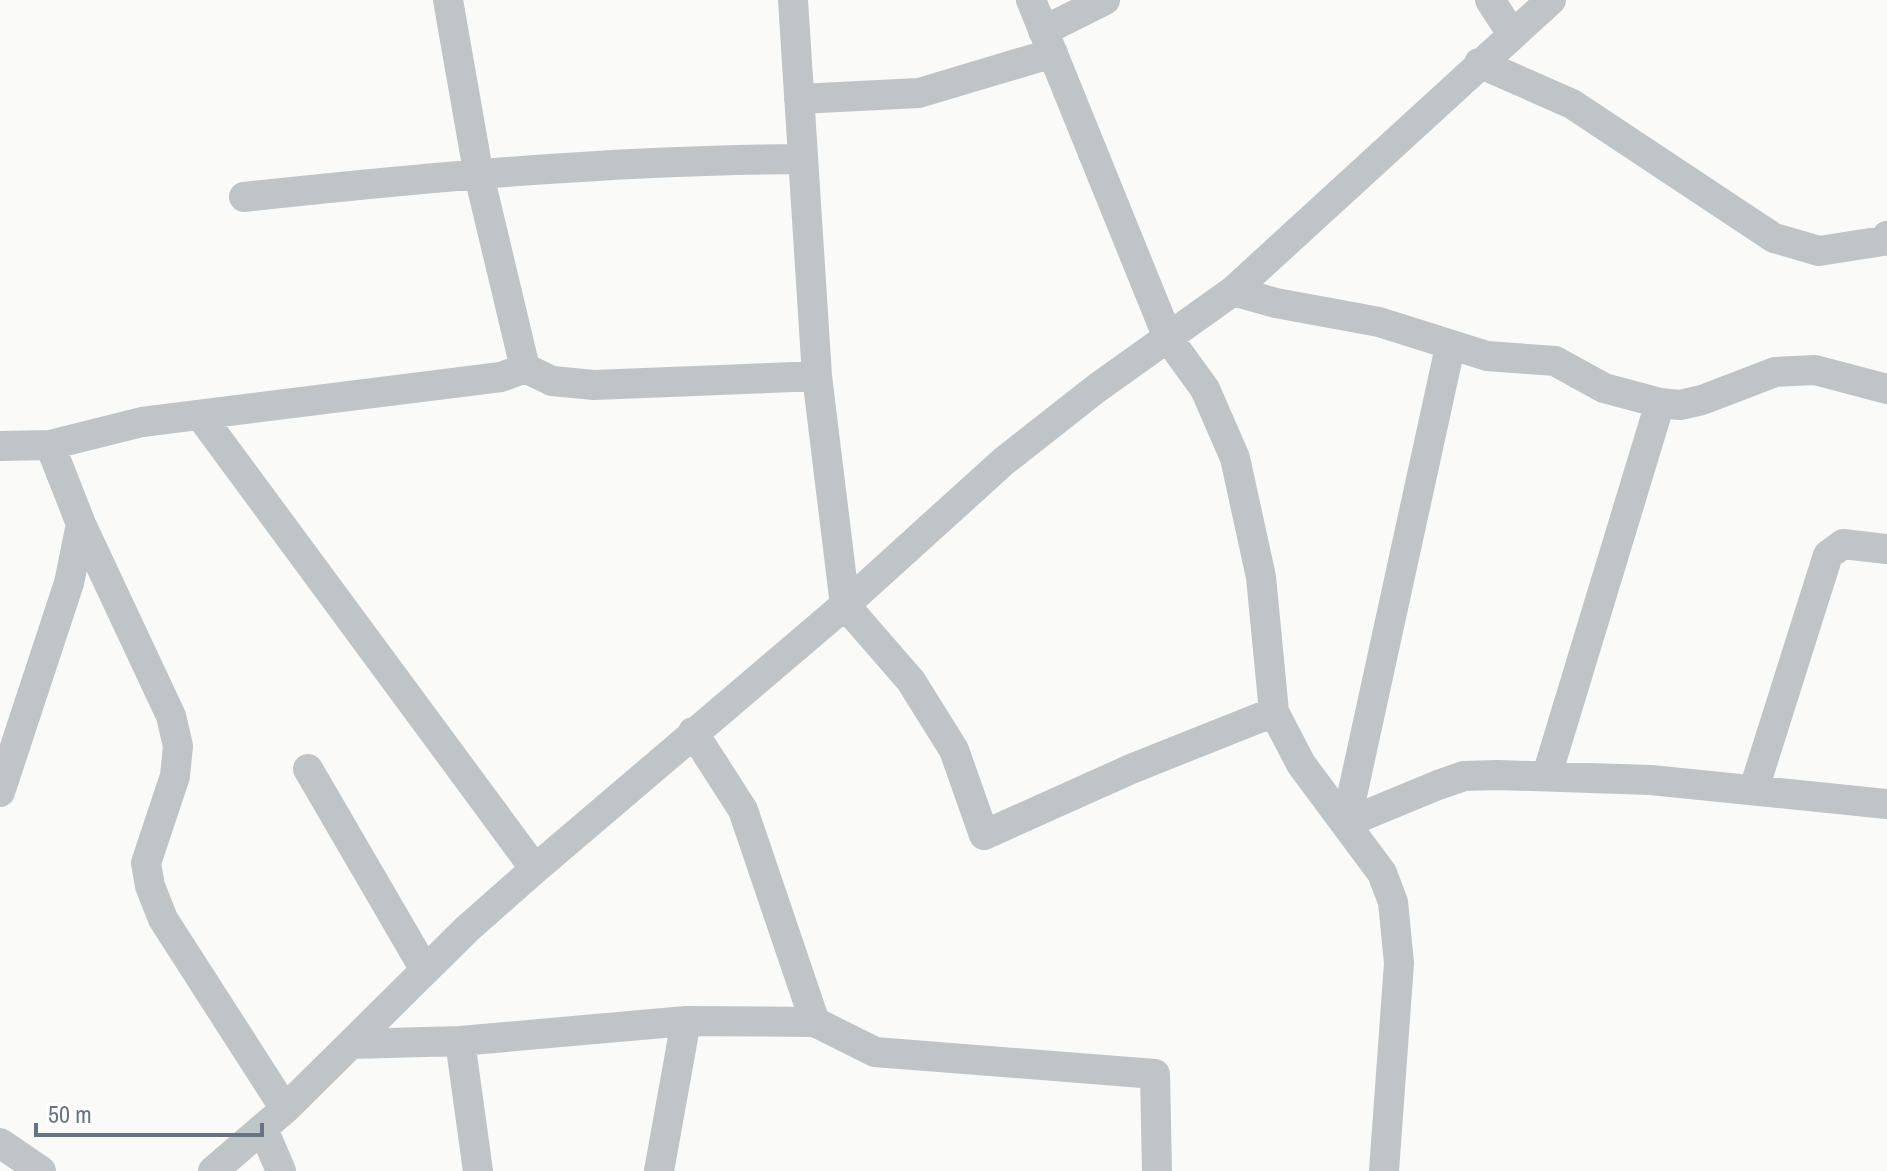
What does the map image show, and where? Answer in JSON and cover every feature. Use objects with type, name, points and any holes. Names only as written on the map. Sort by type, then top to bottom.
[{"type":"street","points":[[448,0],[478,171],[525,368]]},
{"type":"street","points":[[793,0],[800,159],[817,376],[845,605],[911,681],[954,750],[984,835],[1131,769],[1274,712]]},
{"type":"street","points":[[1031,0],[1168,338],[1205,389],[1235,458],[1261,577],[1274,712],[1301,764],[1382,873],[1393,902],[1398,930],[1384,1171]]},
{"type":"street","points":[[799,99],[919,93],[1048,42],[1105,0]]},
{"type":"street","points":[[1490,0],[1512,34]]},
{"type":"street","points":[[213,1171],[274,1119],[425,970],[535,869],[845,605],[1004,461],[1097,388],[1233,291],[1551,0]]},
{"type":"street","points":[[1479,63],[1572,104],[1774,238],[1819,251],[1883,241],[1887,236]]},
{"type":"street","points":[[244,197],[478,171],[707,159],[800,159]]},
{"type":"street","points":[[1233,291],[1276,303],[1379,322],[1450,347],[1487,356],[1555,361],[1604,388],[1660,403],[1680,405],[1702,400],[1775,372],[1815,370],[1887,389]]},
{"type":"street","points":[[1346,823],[1450,347]]},
{"type":"street","points":[[0,446],[50,445],[142,422],[501,377],[525,368],[552,381],[594,385],[817,376]]},
{"type":"street","points":[[1547,775],[1660,403]]},
{"type":"street","points":[[200,415],[535,869]]},
{"type":"street","points":[[50,445],[81,524],[171,716],[178,746],[175,776],[146,863],[150,886],[163,919],[274,1119],[281,1171]]},
{"type":"street","points":[[0,792],[69,583],[81,524]]},
{"type":"street","points":[[1754,789],[1828,555],[1843,544],[1887,549]]},
{"type":"street","points":[[693,732],[743,810],[815,1022]]},
{"type":"street","points":[[308,769],[425,970]]},
{"type":"street","points":[[1346,823],[1414,793],[1464,776],[1547,775],[1754,789],[1887,804]]},
{"type":"street","points":[[352,1044],[460,1041],[686,1021],[815,1022],[875,1052],[1155,1074],[1157,1171]]},
{"type":"street","points":[[659,1171],[686,1021]]},
{"type":"street","points":[[460,1041],[478,1171]]},
{"type":"street","points":[[0,1143],[41,1171]]}]
